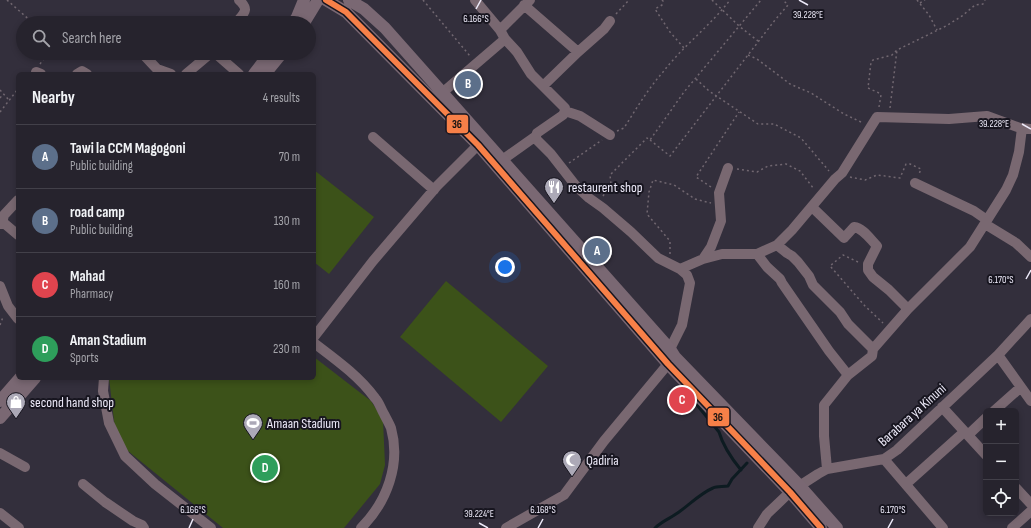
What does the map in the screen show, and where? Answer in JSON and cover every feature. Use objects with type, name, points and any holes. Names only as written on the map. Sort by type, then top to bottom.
[{"type":"main road","points":[[297,16],[303,0]]},
{"type":"main road","points":[[308,16],[318,0]]},
{"type":"main road","points":[[326,0],[346,12],[478,145],[794,489],[837,528]]},
{"type":"main road","points":[[349,0],[364,9],[385,28],[502,160],[671,356]]},
{"type":"main road","points":[[256,72],[265,60]]},
{"type":"main road","points":[[267,72],[276,60]]},
{"type":"main road","points":[[0,401],[18,380]]},
{"type":"main road","points":[[0,418],[33,380]]},
{"type":"main road","points":[[794,489],[821,528]]},
{"type":"street","points":[[239,0],[246,9],[242,16]]},
{"type":"street","points":[[474,0],[517,52],[531,74],[565,108],[565,111],[580,116],[610,135]]},
{"type":"street","points":[[500,30],[527,3],[578,52]]},
{"type":"street","points":[[543,86],[610,22]]},
{"type":"street","points":[[442,93],[505,39]]},
{"type":"street","points":[[149,60],[157,69],[165,72]]},
{"type":"street","points":[[188,72],[202,60]]},
{"type":"street","points":[[223,60],[237,72]]},
{"type":"street","points":[[502,160],[536,136],[537,133],[559,118],[565,111]]},
{"type":"street","points":[[676,266],[722,254],[757,254],[777,245],[842,173],[877,117],[949,119],[987,116],[1027,128],[1019,152],[1014,175],[970,247],[908,309],[873,349],[872,356],[848,375],[824,405],[824,436],[827,469]]},
{"type":"street","points":[[506,528],[564,495],[604,441],[671,356],[682,325],[690,283],[687,275],[676,266],[658,258],[631,232],[576,186],[536,138],[536,136]]},
{"type":"street","points":[[373,137],[434,190]]},
{"type":"street","points":[[316,334],[372,261],[434,190],[478,145]]},
{"type":"street","points":[[702,259],[711,247],[721,221],[720,192],[728,168]]},
{"type":"street","points":[[915,183],[974,211],[986,222],[1016,243],[1031,257]]},
{"type":"street","points":[[16,202],[4,215],[1,223],[16,234]]},
{"type":"street","points":[[812,207],[844,238],[854,227],[865,233],[877,246],[868,264],[868,270],[873,277],[889,290],[908,309]]},
{"type":"street","points":[[777,245],[798,262],[809,276],[813,286],[840,312],[848,324],[873,349]]},
{"type":"street","points":[[757,254],[767,267],[780,279],[829,351],[848,375]]},
{"type":"street","points":[[0,286],[8,306],[16,316]]},
{"type":"street","name":"Barabara ya Kinuni","points":[[758,528],[767,514],[794,489],[827,469],[884,459],[897,450],[998,355],[1031,319]]},
{"type":"street","points":[[316,345],[346,368],[376,398],[391,427],[394,452],[392,475],[382,501],[361,528]]},
{"type":"street","points":[[998,355],[1031,401]]},
{"type":"street","points":[[104,380],[103,391],[109,423],[126,456],[155,484],[211,528]]},
{"type":"street","points":[[997,408],[1020,387]]},
{"type":"street","points":[[942,407],[983,452]]},
{"type":"street","points":[[906,484],[983,420]]},
{"type":"street","points":[[0,453],[25,467]]},
{"type":"street","points":[[884,459],[943,528]]},
{"type":"street","points":[[83,484],[133,522],[142,525],[144,528]]},
{"type":"street","points":[[1019,491],[1031,504]]},
{"type":"street","points":[[1012,528],[1031,511]]},
{"type":"street","points":[[0,513],[15,527]]},
{"type":"path","points":[[7,0],[25,16]]},
{"type":"path","points":[[423,0],[477,64]]},
{"type":"path","points":[[610,22],[629,0]]},
{"type":"path","points":[[662,0],[662,5],[655,9],[666,26],[684,48]]},
{"type":"path","points":[[712,0],[758,41]]},
{"type":"path","points":[[562,168],[610,135],[624,128],[662,72],[723,10],[730,0]]},
{"type":"path","points":[[650,140],[684,92],[761,0]]},
{"type":"path","points":[[597,204],[612,184],[610,175],[647,138],[670,156],[758,41],[788,5],[783,0]]},
{"type":"path","points":[[917,0],[929,15],[937,31]]},
{"type":"path","points":[[920,3],[925,0]]},
{"type":"path","points":[[877,117],[881,96],[879,93],[868,88],[871,62],[873,60],[892,55],[897,50],[937,31],[962,16],[975,5],[983,4],[986,0]]},
{"type":"path","points":[[889,117],[897,50]]},
{"type":"path","points":[[748,55],[756,59],[790,84],[811,93],[844,114],[870,128]]},
{"type":"path","points":[[39,72],[45,60]]},
{"type":"path","points":[[696,79],[716,96],[758,124],[774,124],[801,138],[837,177],[865,180],[877,176],[900,178],[906,164],[910,164],[921,169],[915,183]]},
{"type":"path","points":[[0,90],[9,100]]},
{"type":"path","points":[[0,112],[16,91]]},
{"type":"path","points":[[0,98],[3,94]]},
{"type":"path","points":[[720,192],[707,186],[696,177],[739,112]]},
{"type":"path","points":[[728,168],[757,172],[768,166],[786,164],[800,171],[820,197]]},
{"type":"path","points":[[676,266],[670,241],[647,214],[649,192],[653,180],[674,185],[695,199],[720,205]]},
{"type":"path","points":[[868,264],[866,266],[843,255],[830,266],[865,306],[890,330]]},
{"type":"green space","points":[[316,172],[374,217],[329,274],[316,264]]},
{"type":"green space","points":[[446,281],[548,366],[501,422],[400,337]]},
{"type":"green space","name":"Amaan Stadium","points":[[316,359],[371,401],[383,420],[385,465],[380,484],[344,528],[223,528],[128,451],[115,429],[109,380],[316,380]]},
{"type":"waterway","points":[[689,395],[719,432],[728,452],[741,470]]},
{"type":"waterway","points":[[655,528],[709,490],[716,487],[728,486],[732,479],[747,463]]},
{"type":"transit line","name":"36","points":[[326,0],[346,12],[478,145],[668,364],[790,492],[821,528]]},
{"type":"place","name":"road camp","points":[[468,84]]},
{"type":"place","name":"restaurent shop","points":[[554,204]]},
{"type":"place","name":"Tawi la CCM Magogoni","points":[[597,251]]},
{"type":"place","name":"Mahad","points":[[682,400]]},
{"type":"place","name":"second hand shop","points":[[16,419]]},
{"type":"place","name":"Amaan Stadium","points":[[253,440]]},
{"type":"place","name":"Aman Stadium","points":[[265,468]]},
{"type":"place","name":"Qadiria","points":[[572,477]]}]
